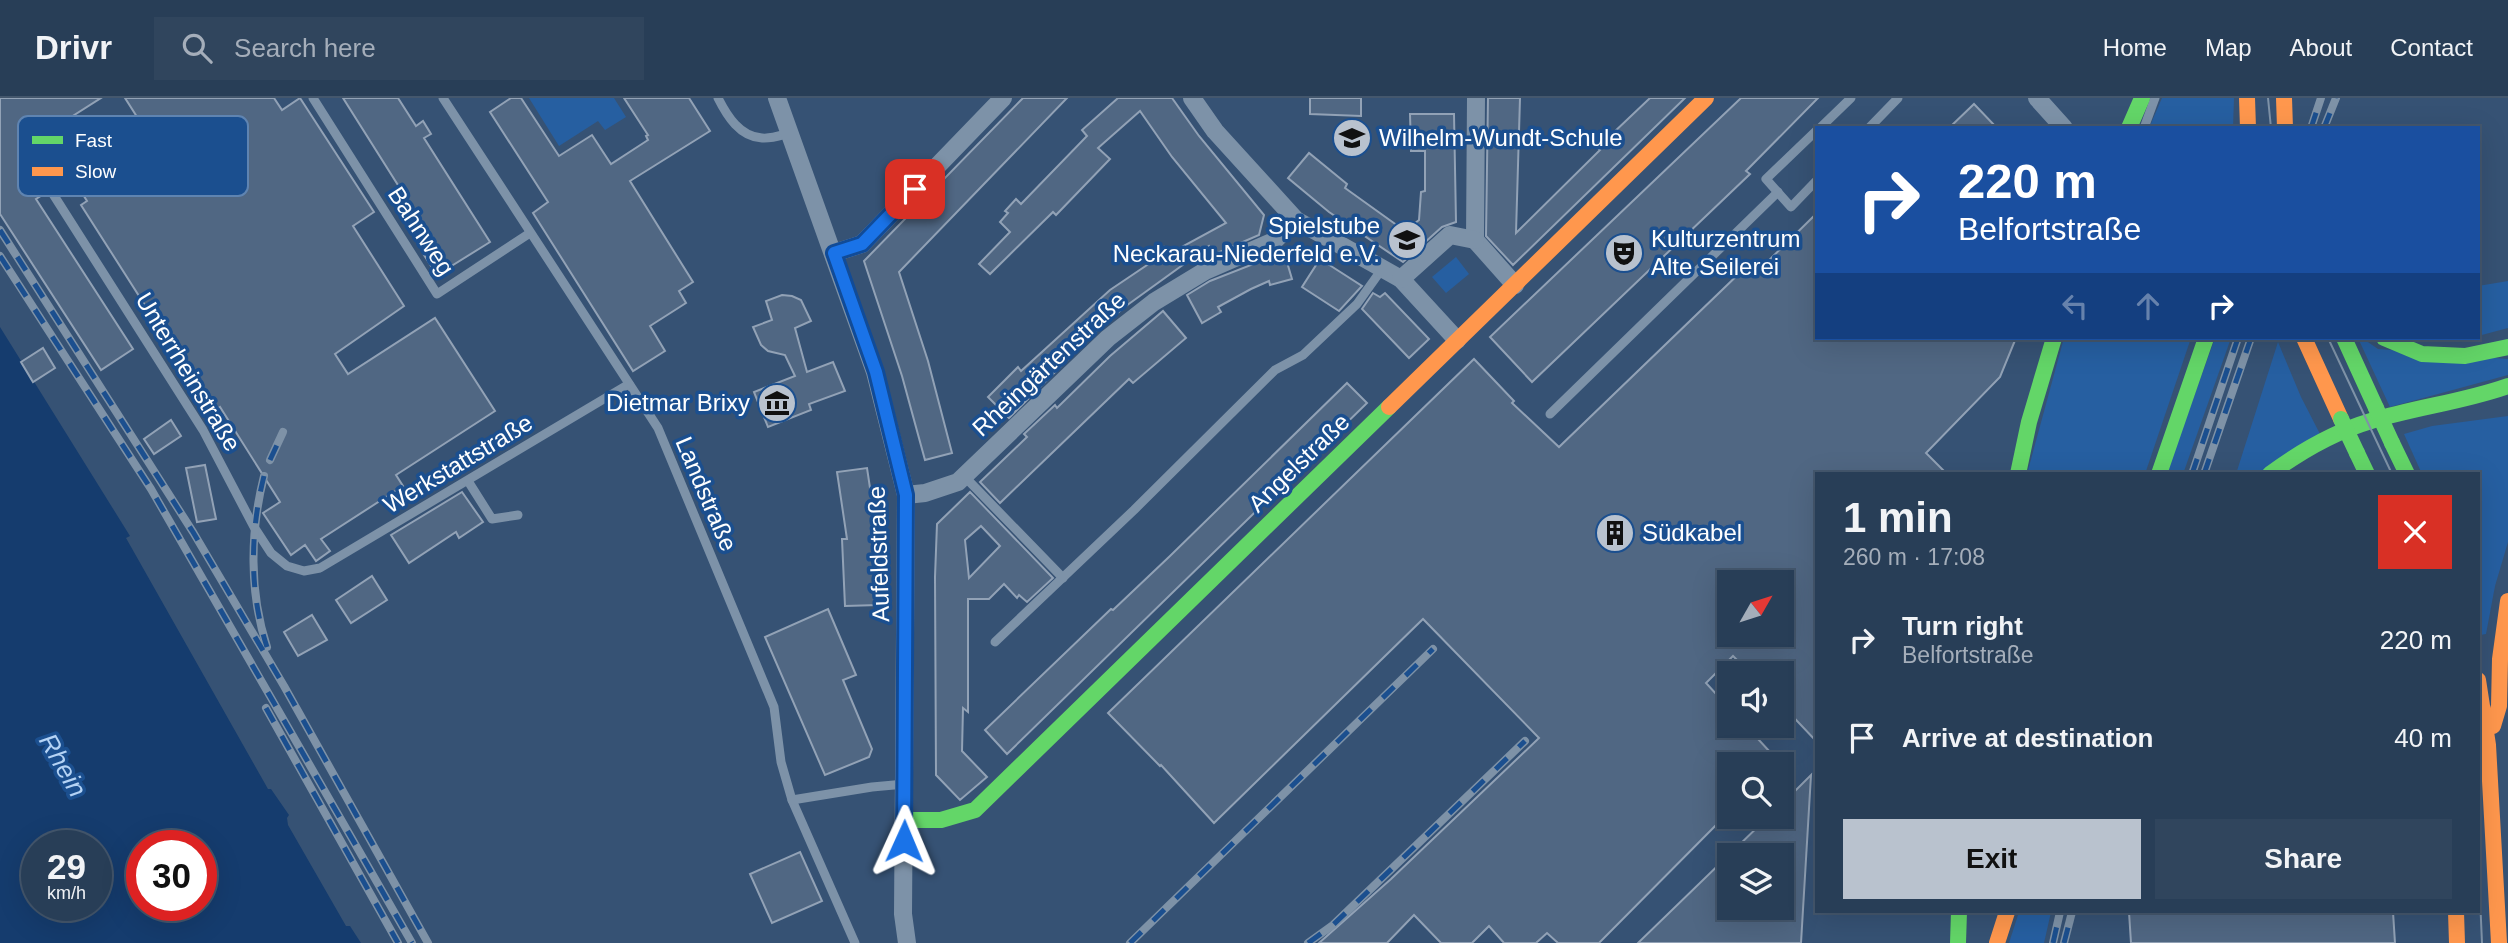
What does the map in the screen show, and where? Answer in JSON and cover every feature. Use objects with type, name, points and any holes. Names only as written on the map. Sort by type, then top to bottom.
[{"type":"street","name":"Aufeldstraße","points":[[777,98],[876,372],[906,495],[903,914],[907,943]]},
{"type":"street","points":[[834,253],[862,244],[1003,98]]},
{"type":"street","points":[[1192,98],[1215,131],[1296,220],[1401,279],[1457,340]]},
{"type":"street","points":[[1475,240],[1476,98]]},
{"type":"street","name":"Angelstraße","points":[[905,820],[930,822],[955,818],[975,810],[1706,98]]},
{"type":"street","points":[[2130,126],[2142,98]]},
{"type":"street","points":[[2247,98],[2248,126]]},
{"type":"street","points":[[2282,126],[2284,98]]},
{"type":"street","points":[[2283,126],[2290,98]]},
{"type":"street","points":[[2042,103],[2062,126]]},
{"type":"street","points":[[2042,103],[2077,126]]},
{"type":"street","name":"Rheingärtenstraße","points":[[906,495],[925,493],[958,482],[1108,338],[1154,302],[1205,271],[1274,241],[1296,220]]},
{"type":"street","points":[[1401,279],[1450,235],[1475,240],[1515,285]]},
{"type":"street","points":[[2018,472],[2029,422],[2053,340]]},
{"type":"street","points":[[2159,472],[2205,340]]},
{"type":"street","points":[[2305,340],[2367,472]]},
{"type":"street","points":[[2345,340],[2406,472]]},
{"type":"street","points":[[2389,340],[2422,354],[2465,356],[2508,347]]},
{"type":"street","points":[[2272,472],[2290,458],[2322,440],[2371,421],[2487,394],[2508,386]]},
{"type":"street","points":[[2289,472],[2297,464],[2324,450],[2377,430],[2484,411]]},
{"type":"street","points":[[2488,745],[2499,706],[2500,659],[2508,601]]},
{"type":"street","points":[[2480,693],[2488,745],[2503,927],[2499,943]]},
{"type":"street","points":[[1958,943],[1959,913]]},
{"type":"street","points":[[1997,943],[2007,913]]},
{"type":"street","points":[[2456,913],[2457,943]]},
{"type":"lane","name":"Bahnweg","points":[[313,98],[437,294],[530,233]]},
{"type":"lane","name":"Landstraße","points":[[443,98],[658,428],[774,707],[781,762],[792,800],[855,943]]},
{"type":"lane","points":[[718,98],[725,112],[742,132],[762,139],[790,133]]},
{"type":"lane","points":[[1821,126],[1851,98]]},
{"type":"lane","points":[[1871,126],[1898,98]]},
{"type":"lane","points":[[2145,126],[2155,98]]},
{"type":"lane","points":[[1815,132],[1766,179],[1791,207],[1815,182]]},
{"type":"lane","points":[[1550,414],[1778,192]]},
{"type":"lane","name":"Unterrheinstraße","points":[[54,196],[204,430],[254,527],[271,553],[287,566],[303,571]]},
{"type":"lane","points":[[995,642],[1275,370],[1303,355],[1357,304],[1382,269]]},
{"type":"lane","name":"Werkstattstraße","points":[[303,571],[320,568],[629,384]]},
{"type":"lane","points":[[964,476],[1063,578]]},
{"type":"lane","points":[[468,481],[492,519],[518,515]]},
{"type":"lane","points":[[792,800],[905,784]]},
{"type":"shaded area","points":[[529,98],[614,98],[626,117],[605,130],[598,121],[559,146]]},
{"type":"shaded area","points":[[2162,98],[2234,98],[2233,126],[2150,126]]},
{"type":"shaded area","points":[[1456,257],[1469,274],[1446,293],[1432,277]]},
{"type":"shaded area","points":[[2508,281],[2508,328],[2480,335],[2480,286]]},
{"type":"shaded area","points":[[2063,340],[2190,340],[2146,472],[2028,472]]},
{"type":"shaded area","points":[[2214,340],[2230,340],[2184,472],[2167,472]]},
{"type":"shaded area","points":[[2359,340],[2365,340],[2378,349],[2508,359],[2508,375],[2390,407]]},
{"type":"shaded area","points":[[2278,342],[2320,434],[2262,472],[2237,472]]},
{"type":"shaded area","points":[[2508,416],[2508,542],[2495,586],[2486,634],[2480,635],[2480,472],[2421,472],[2404,434],[2432,426]]},
{"type":"shaded area","points":[[2019,913],[2051,913],[2044,943],[2009,943]]},
{"type":"water","name":"Rhein","points":[[0,327],[130,536],[126,538],[268,789],[271,789],[289,815],[288,825],[346,926],[350,926],[361,943],[0,943]]},
{"type":"building","points":[[0,98],[101,98],[73,116],[18,116],[18,196],[41,196],[36,199],[133,349],[101,370],[0,214]]},
{"type":"building","points":[[125,98],[274,98],[282,110],[300,98],[374,212],[353,226],[404,306],[335,354],[348,374],[435,318],[495,411],[396,475],[403,486],[321,539],[330,551],[316,561],[305,545],[291,555],[263,513],[280,502],[220,407],[213,412],[81,205],[87,201],[84,196],[248,196],[248,116],[136,116]]},
{"type":"building","points":[[343,98],[398,98],[416,126],[423,121],[431,134],[424,138],[490,242],[437,275],[424,255],[437,247]]},
{"type":"building","points":[[511,98],[521,98],[559,156],[592,135],[611,164],[648,140],[648,135],[624,98],[689,98],[710,131],[630,181],[693,282],[679,291],[686,303],[650,326],[665,351],[633,371],[533,213],[548,202],[490,112]]},
{"type":"building","points":[[1023,98],[1067,98],[899,272],[928,361],[952,453],[925,460],[902,376],[864,261]]},
{"type":"building","points":[[1118,98],[1172,98],[1199,136],[1264,215],[1259,235],[1215,254],[1209,246],[1126,306],[1099,328],[1009,418],[988,397],[1018,367],[1021,371],[1110,290],[1153,261],[1150,257],[1164,247],[1169,254],[1226,223],[1172,157],[1140,111],[1098,148],[1110,159],[1056,215],[1053,212],[990,274],[979,264],[1010,232],[1000,222],[1008,213],[1005,211],[1016,199],[1021,204],[1087,136],[1082,130]]},
{"type":"building","points":[[1310,98],[1361,98],[1361,116],[1310,114]]},
{"type":"building","points":[[1488,98],[1520,98],[1516,233],[1650,98],[1685,98],[1513,265],[1486,236]]},
{"type":"building","points":[[1741,98],[1818,98],[1746,171],[1750,174],[1532,382],[1490,337]]},
{"type":"building","points":[[1974,104],[1995,126],[1951,126]]},
{"type":"building","points":[[1410,114],[1454,114],[1456,222],[1442,227],[1403,262],[1329,212],[1288,178],[1309,153],[1347,184],[1345,188],[1405,231],[1419,220],[1421,192],[1425,191],[1425,151],[1411,151]]},
{"type":"building","name":"Südkabel","points":[[1815,215],[1815,340],[2015,340],[2000,377],[1926,453],[1945,472],[1815,472],[1815,740],[1794,718],[1794,661],[1738,661],[1733,656],[1728,661],[1717,661],[1717,672],[1706,683],[1717,695],[1717,738],[1757,738],[1770,752],[1717,752],[1717,824],[1599,943],[1558,943],[1547,933],[1536,943],[1504,943],[1489,926],[1472,943],[1441,943],[1414,915],[1387,943],[1319,943],[1391,879],[1539,738],[1423,619],[1214,823],[1108,713],[1474,359],[1514,401],[1512,403],[1559,447],[1747,266],[1755,274]]},
{"type":"building","points":[[1284,252],[1292,279],[1270,285],[1269,281],[1251,289],[1218,307],[1221,312],[1202,323],[1187,295],[1210,281]]},
{"type":"building","points":[[1320,259],[1362,286],[1339,311],[1302,287]]},
{"type":"building","points":[[1373,293],[1380,297],[1385,293],[1429,339],[1409,358],[1362,309]]},
{"type":"building","points":[[782,295],[801,300],[811,321],[795,328],[807,372],[833,362],[845,391],[809,404],[811,410],[768,427],[754,392],[795,376],[785,355],[768,351],[761,345],[753,327],[772,320],[766,301]]},
{"type":"building","points":[[1163,311],[1186,338],[1133,383],[1129,379],[1000,503],[980,482],[1027,437],[1024,434],[1055,405],[1057,408],[1110,356]]},
{"type":"building","points":[[43,348],[55,368],[33,382],[21,362]]},
{"type":"building","points":[[1347,383],[1367,403],[1007,754],[985,730],[1170,556]]},
{"type":"building","points":[[171,420],[181,436],[154,454],[144,439]]},
{"type":"building","points":[[205,465],[216,519],[197,522],[186,468]]},
{"type":"building","points":[[867,468],[875,521],[878,605],[845,606],[842,539],[847,539],[837,472]]},
{"type":"building","points":[[462,492],[483,522],[459,538],[456,532],[409,563],[391,535]]},
{"type":"building","points":[[970,492],[1053,578],[1027,602],[1019,595],[1017,598],[1004,584],[989,599],[968,599],[968,712],[963,708],[962,751],[987,777],[960,800],[936,775],[937,524]],"holes":[[[981,526],[1000,546],[969,578],[965,540]]]},
{"type":"building","points":[[372,576],[387,600],[351,623],[336,600]]},
{"type":"building","points":[[828,609],[856,675],[843,680],[872,749],[869,757],[825,775],[765,637]]},
{"type":"building","points":[[312,615],[327,640],[298,656],[284,632]]},
{"type":"building","points":[[1811,775],[1801,943],[1638,943],[1717,866],[1717,920],[1794,920],[1794,843],[1741,843],[1756,829],[1794,829],[1794,792]]},
{"type":"building","points":[[800,852],[822,901],[772,923],[750,874]]},
{"type":"building","points":[[2129,913],[2393,913],[2395,943],[2131,943]]},
{"type":"tram line","points":[[2268,98],[2271,126]]},
{"type":"tram line","points":[[2329,340],[2391,472]]},
{"type":"tram line","points":[[2480,897],[2482,943]]},
{"type":"railway","points":[[2312,126],[2321,98]]},
{"type":"railway","points":[[2325,126],[2336,98]]},
{"type":"railway","points":[[0,230],[193,532],[284,686],[428,943]]},
{"type":"railway","points":[[0,256],[151,489],[412,943]]},
{"type":"railway","points":[[2193,472],[2237,340]]},
{"type":"railway","points":[[2205,472],[2250,340]]},
{"type":"railway","points":[[270,460],[283,432]]},
{"type":"railway","points":[[264,476],[254,540],[254,583],[267,647]]},
{"type":"railway","points":[[1130,943],[1433,649]]},
{"type":"railway","points":[[266,708],[398,943]]},
{"type":"railway","points":[[1308,943],[1333,925],[1525,741]]},
{"type":"railway","points":[[2053,943],[2060,913]]},
{"type":"railway","points":[[2064,943],[2072,913]]},
{"type":"traffic: fast","points":[[2130,126],[2142,98]]},
{"type":"traffic: fast","points":[[2018,472],[2029,422],[2053,340]]},
{"type":"traffic: fast","points":[[2160,472],[2205,340]]},
{"type":"traffic: fast","points":[[2345,340],[2376,408]]},
{"type":"traffic: fast","points":[[2389,340],[2422,354],[2465,356],[2508,347]]},
{"type":"traffic: fast","points":[[2273,472],[2318,443],[2357,425],[2508,386]]},
{"type":"traffic: fast","points":[[905,820],[941,820],[975,810],[1389,407]]},
{"type":"traffic: fast","points":[[2376,408],[2392,443]]},
{"type":"traffic: fast","points":[[2341,419],[2357,453]]},
{"type":"traffic: fast","points":[[2392,443],[2406,472]]},
{"type":"traffic: fast","points":[[2357,453],[2366,472]]},
{"type":"traffic: fast","points":[[1958,943],[1959,913]]},
{"type":"traffic: slow","points":[[1389,407],[1706,98]]},
{"type":"traffic: slow","points":[[2247,98],[2248,126]]},
{"type":"traffic: slow","points":[[2284,98],[2285,126]]},
{"type":"traffic: slow","points":[[2305,340],[2341,419]]},
{"type":"traffic: slow","points":[[2493,726],[2499,706],[2500,659],[2508,601]]},
{"type":"traffic: slow","points":[[2480,693],[2488,745],[2499,943]]},
{"type":"traffic: slow","points":[[1997,943],[2007,913]]},
{"type":"traffic: slow","points":[[2456,913],[2457,943]]},
{"type":"place","name":"Wilhelm-Wundt-Schule","points":[[1352,138]]},
{"type":"place","name":"Spielstube Neckarau-Niederfeld e.V.","points":[[1407,240]]},
{"type":"place","name":"Kulturzentrum Alte Seilerei","points":[[1624,253]]},
{"type":"place","name":"Dietmar Brixy","points":[[777,403]]},
{"type":"place","name":"Südkabel","points":[[1615,533]]},
{"type":"route","points":[[904,841],[906,495],[876,372],[834,253],[862,244],[915,189]]}]
